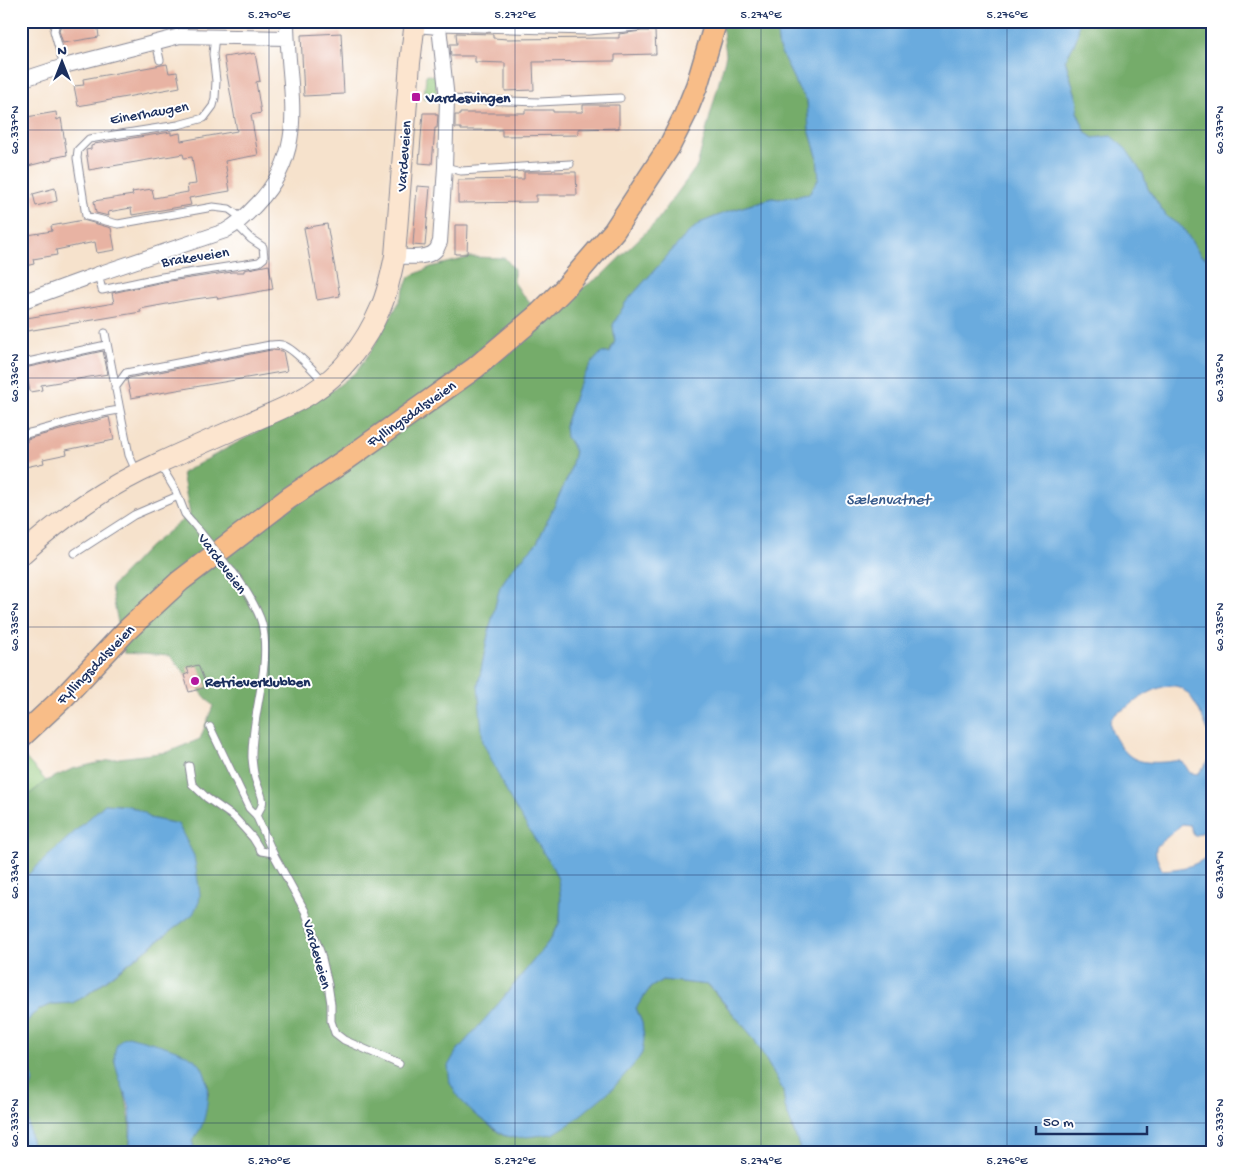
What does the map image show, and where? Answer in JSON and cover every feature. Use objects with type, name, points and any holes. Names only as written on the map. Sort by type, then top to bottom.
[{"type":"main road","name":"Fyllingsdalsveien","points":[[21,737],[63,698],[126,631],[180,581],[289,498],[475,368],[540,313],[565,288],[614,231],[669,147],[697,85],[716,21]]},
{"type":"main road","name":"Vardeveien","points":[[21,555],[47,531],[78,507],[104,491],[159,463],[310,394],[343,367],[354,354],[381,307],[389,285],[395,256],[408,82],[415,23]]},
{"type":"street","name":"Brakeveien","points":[[21,302],[225,232],[240,222],[274,185],[288,153],[292,127],[292,95],[287,21]]},
{"type":"street","name":"Vardeveien","points":[[415,23],[439,28]]},
{"type":"street","points":[[395,256],[411,258],[430,254],[436,250],[440,242],[447,99],[439,28]]},
{"type":"street","points":[[21,80],[64,66],[180,36],[287,38]]},
{"type":"lane","points":[[56,21],[54,31],[64,66]]},
{"type":"lane","name":"Vardeveien","points":[[439,28],[588,31],[638,27]]},
{"type":"lane","name":"Einerhaugen","points":[[86,216],[78,150],[89,139],[178,125],[204,118],[213,106],[215,98],[213,54],[215,36]]},
{"type":"lane","points":[[156,42],[160,60]]},
{"type":"lane","points":[[447,99],[539,102],[620,98]]},
{"type":"lane","points":[[445,167],[461,171],[570,164]]},
{"type":"lane","name":"Brakeveien","points":[[86,216],[118,224],[213,207],[229,209],[251,239],[262,245],[264,255],[259,262],[162,277],[102,290],[98,274]]},
{"type":"lane","points":[[105,333],[129,455],[137,474]]},
{"type":"lane","points":[[21,361],[28,362],[106,345]]},
{"type":"lane","points":[[115,388],[126,374],[270,345],[285,345],[314,370],[324,383]]},
{"type":"lane","points":[[21,435],[36,432],[50,426],[120,410]]},
{"type":"lane","name":"Vardeveien","points":[[159,463],[178,496],[185,514],[229,568],[256,610],[262,624],[264,644],[263,673],[252,756],[254,774],[263,800],[262,807],[256,815]]},
{"type":"lane","points":[[75,553],[134,515],[178,496]]},
{"type":"lane","name":"Vardeveien","points":[[210,727],[249,808],[256,815],[273,853],[305,911],[321,954],[332,1004],[331,1020],[335,1033],[344,1040],[399,1064]]},
{"type":"lane","points":[[189,766],[192,784],[207,798],[234,816],[253,838],[261,851],[273,853]]},
{"type":"green space","points":[[707,21],[775,21],[779,48],[798,88],[807,100],[809,129],[817,156],[819,178],[810,194],[779,199],[772,198],[730,211],[700,223],[686,235],[626,302],[613,325],[615,341],[609,353],[601,353],[591,364],[578,387],[565,425],[566,437],[575,452],[569,475],[537,543],[512,569],[500,587],[478,686],[558,879],[561,899],[560,921],[550,940],[500,1002],[456,1052],[473,1113],[502,1135],[515,1138],[636,1062],[642,1053],[642,1023],[636,1008],[650,988],[662,980],[708,985],[753,1037],[783,1090],[785,1106],[801,1152],[195,1152],[192,1141],[202,1124],[209,1090],[206,1078],[196,1060],[114,1060],[125,1094],[129,1115],[129,1152],[33,1152],[25,1105],[33,1081],[24,1043],[25,1025],[32,1015],[42,1008],[53,1004],[72,1003],[86,996],[193,914],[178,824],[149,818],[145,813],[129,806],[105,804],[21,881],[21,801],[46,781],[72,769],[119,758],[168,752],[200,739],[213,706],[170,656],[124,653],[111,587],[149,547],[190,514],[182,473],[333,390],[357,371],[371,351],[398,304],[409,277],[431,267],[471,257],[505,258],[514,269],[514,282],[534,307],[552,308],[601,276],[656,222],[697,166],[726,55],[723,30]]},
{"type":"green space","points":[[1078,21],[1212,21],[1212,261],[1200,255],[1183,228],[1167,217],[1148,189],[1143,174],[1111,136],[1093,138],[1086,133],[1077,112],[1078,103],[1065,59],[1077,36]]},
{"type":"green space","points":[[426,75],[436,76],[437,100],[424,99]]},
{"type":"green space","points":[[21,753],[46,781],[21,801]]},
{"type":"water","name":"Sælenvatnet","points":[[775,21],[1078,21],[1077,36],[1065,60],[1078,103],[1077,112],[1086,133],[1093,138],[1111,136],[1126,149],[1143,174],[1148,189],[1167,217],[1183,228],[1200,255],[1212,261],[1212,739],[1200,711],[1187,692],[1175,686],[1160,688],[1144,695],[1116,714],[1110,723],[1113,734],[1123,749],[1139,761],[1180,761],[1190,773],[1198,774],[1212,756],[1212,1152],[801,1152],[785,1106],[783,1090],[753,1037],[709,985],[662,980],[650,988],[636,1008],[642,1023],[644,1039],[642,1053],[636,1062],[613,1088],[571,1123],[553,1134],[515,1138],[503,1135],[473,1113],[458,1097],[450,1083],[448,1066],[456,1052],[500,1002],[550,940],[560,922],[561,899],[558,879],[511,801],[483,742],[478,686],[500,587],[512,569],[537,543],[569,475],[575,452],[566,437],[565,425],[578,387],[591,364],[601,353],[610,353],[615,341],[613,325],[626,302],[686,235],[700,223],[772,198],[779,199],[809,194],[819,178],[817,156],[809,129],[807,100],[798,88],[779,48]],"holes":[[[1182,824],[1190,825],[1194,836],[1203,832],[1209,839],[1208,855],[1193,865],[1162,870],[1156,855],[1157,846]]]},
{"type":"water","points":[[105,804],[129,806],[145,813],[149,818],[178,824],[194,856],[200,894],[199,902],[193,914],[85,996],[72,1003],[53,1004],[42,1008],[32,1015],[25,1025],[24,1043],[33,1081],[25,1105],[33,1152],[21,1152],[21,881]]},
{"type":"water","points":[[128,1036],[179,1051],[194,1059],[200,1065],[206,1080],[207,1099],[202,1125],[192,1141],[195,1152],[129,1152],[130,1111],[119,1078],[115,1057],[116,1048],[120,1041]]},
{"type":"building","points":[[63,21],[97,21],[99,37],[63,43],[59,31],[60,27],[64,27]]},
{"type":"building","points":[[655,31],[656,54],[615,55],[615,61],[533,62],[534,90],[505,91],[505,63],[475,62],[475,56],[451,56],[450,44],[457,44],[456,33],[493,34],[493,38],[508,39],[619,38],[619,34]]},
{"type":"building","points":[[341,33],[344,94],[304,96],[301,35]]},
{"type":"building","points":[[255,53],[260,81],[256,82],[261,113],[251,115],[258,155],[225,161],[230,191],[189,198],[191,205],[132,215],[131,208],[108,212],[109,216],[96,213],[94,201],[133,195],[132,192],[152,189],[154,198],[188,192],[187,185],[196,184],[192,157],[184,158],[183,154],[89,170],[86,150],[91,149],[91,146],[94,144],[171,132],[171,135],[180,133],[181,141],[237,131],[224,57]]},
{"type":"building","points":[[167,64],[169,73],[177,72],[180,87],[78,106],[74,86],[84,85],[83,79]]},
{"type":"building","points":[[583,105],[619,105],[619,128],[578,129],[578,135],[502,136],[502,130],[461,130],[461,128],[455,128],[455,115],[460,115],[460,113],[525,113],[525,110],[583,112]]},
{"type":"building","points":[[56,112],[57,120],[61,118],[67,155],[28,166],[25,147],[21,148],[21,118]]},
{"type":"building","points":[[423,113],[436,113],[438,115],[432,164],[419,163]]},
{"type":"building","points":[[524,172],[576,172],[577,195],[536,195],[536,202],[458,203],[458,180],[524,179]]},
{"type":"building","points":[[417,186],[430,187],[425,246],[413,245]]},
{"type":"building","points":[[55,188],[57,201],[36,206],[33,194]]},
{"type":"building","points":[[83,220],[111,228],[115,250],[97,253],[95,242],[56,250],[57,255],[33,259],[34,264],[21,267],[21,230],[27,230],[28,235],[52,231],[51,226]]},
{"type":"building","points":[[327,224],[340,296],[317,300],[304,228]]},
{"type":"building","points":[[455,225],[468,225],[467,254],[455,254]]},
{"type":"building","points":[[269,265],[273,289],[218,299],[217,296],[188,300],[140,309],[141,312],[21,332],[21,319],[114,303],[112,293],[163,282],[244,272],[244,270]]},
{"type":"building","points":[[271,350],[283,351],[287,371],[131,398],[127,380],[129,378]]},
{"type":"building","points":[[103,351],[108,374],[41,385],[42,390],[30,392],[28,381],[21,382],[21,366],[29,367]]},
{"type":"building","points":[[109,417],[114,440],[66,450],[67,454],[43,459],[44,463],[21,468],[21,443],[27,442],[27,439]]},
{"type":"building","name":"Retrieverklubben","points":[[198,665],[207,687],[189,692],[184,675],[189,673],[187,668]]},
{"type":"place","name":"Vardesvingen","points":[[416,97]]},
{"type":"place","name":"Retrieverklubben","points":[[195,681]]}]
